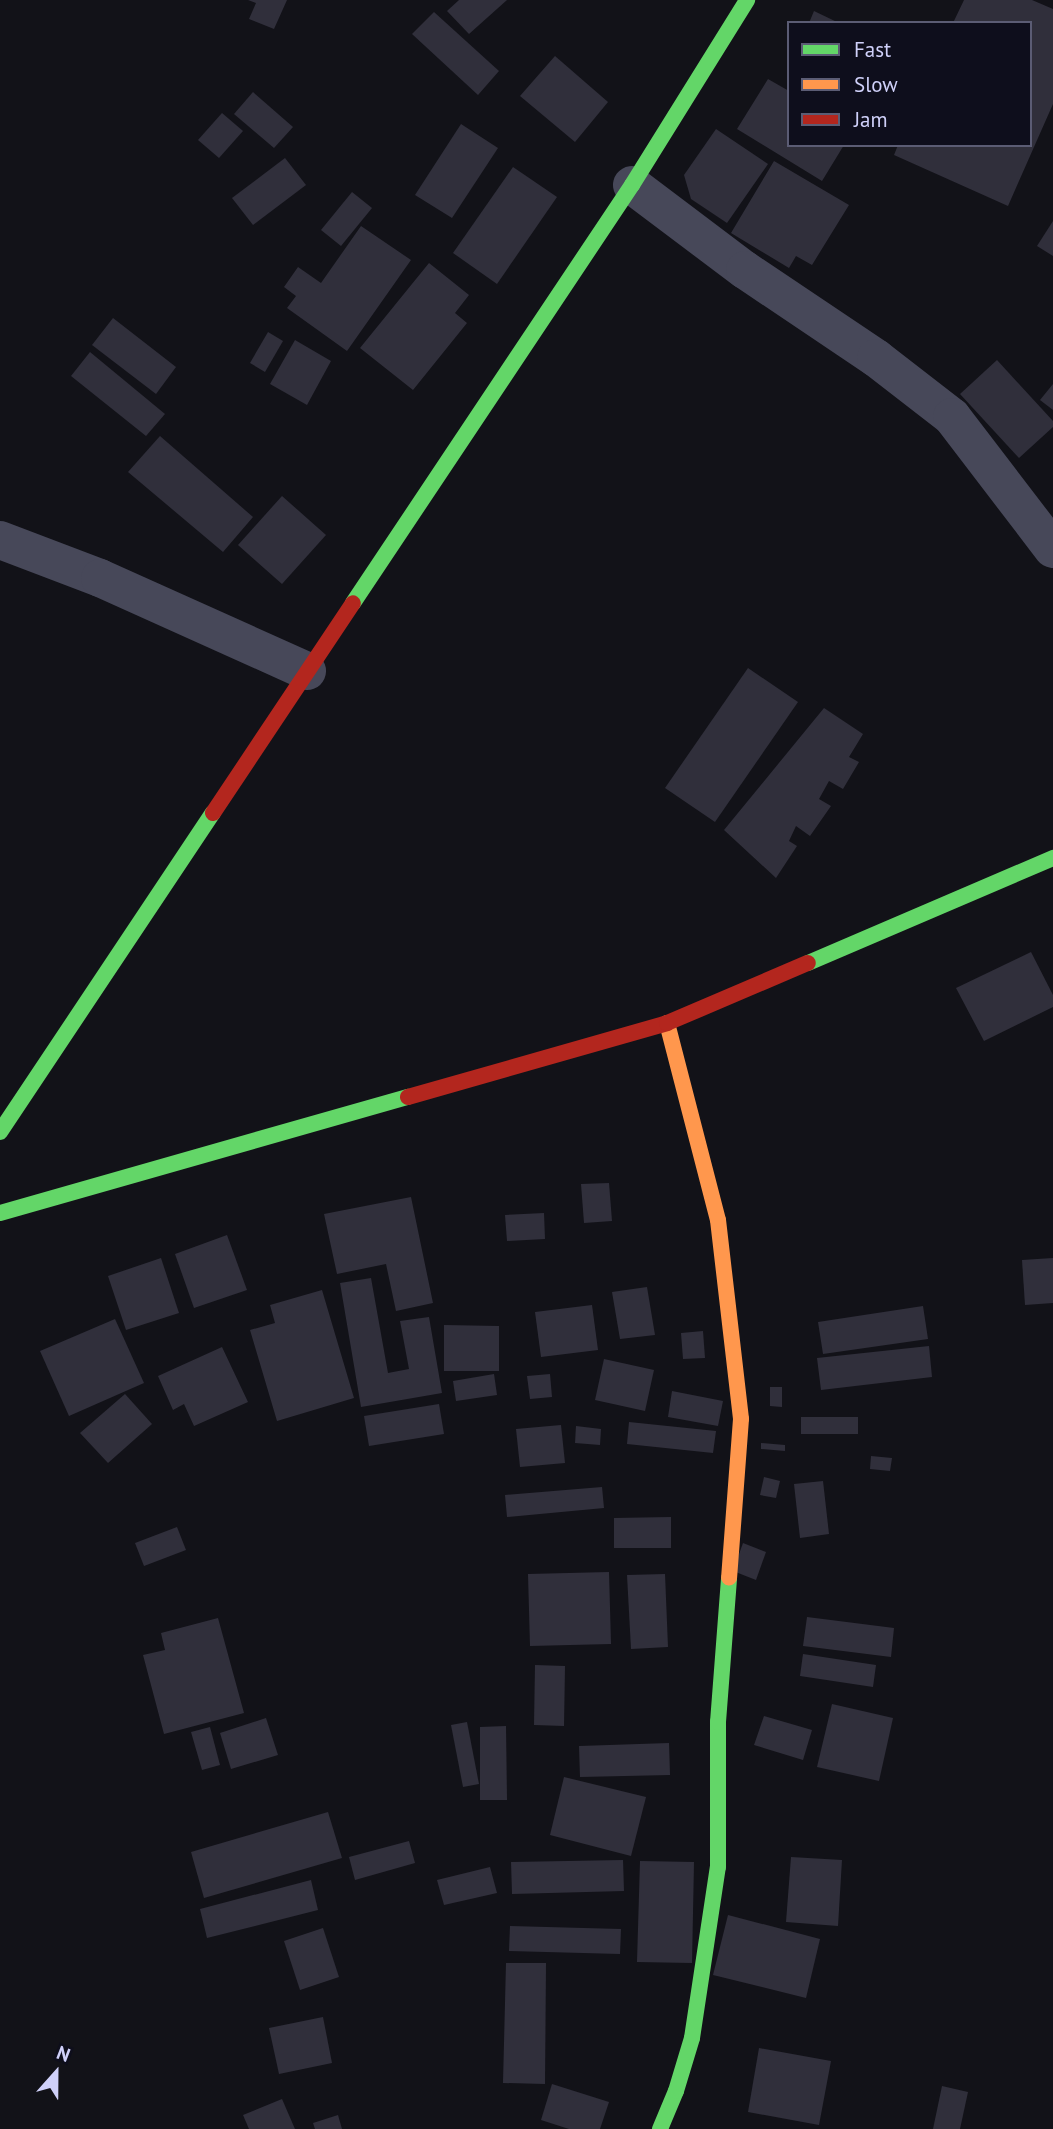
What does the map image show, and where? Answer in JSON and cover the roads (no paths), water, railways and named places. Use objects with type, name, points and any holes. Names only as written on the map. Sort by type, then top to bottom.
[{"type":"street","points":[[0,1132],[632,186],[747,0]]},
{"type":"street","points":[[632,186],[744,270],[876,358],[952,417],[1053,549]]},
{"type":"street","points":[[0,540],[100,578],[307,671]]},
{"type":"street","points":[[0,1213],[667,1023],[1053,858]]},
{"type":"street","points":[[660,2129],[676,2091],[692,2038],[718,1867],[718,1722],[741,1419],[718,1220],[667,1023]]}]
